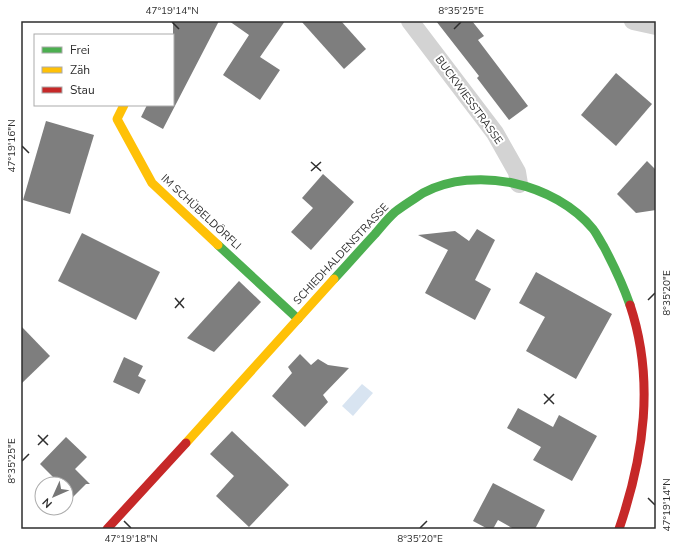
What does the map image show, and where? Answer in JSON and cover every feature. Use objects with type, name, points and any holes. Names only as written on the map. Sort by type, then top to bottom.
[{"type":"main road","name":"IM SCHÜBELDÖRFLI","points":[[124,106],[117,120],[152,183],[298,319]]},
{"type":"main road","name":"SCHIEDHALDENSTRASSE","points":[[108,529],[395,212],[428,191],[462,182],[497,180],[519,184],[546,193],[568,207],[593,229],[620,274],[640,347],[644,396],[644,432],[629,502],[619,529]]},
{"type":"street","name":"BUCKWIESSTRASSE","points":[[410,21],[495,133],[517,172],[519,184]]},
{"type":"street","points":[[633,21],[656,26]]},
{"type":"shaded area","points":[[362,384],[373,393],[353,416],[342,406]]},
{"type":"building","points":[[173,21],[219,21],[163,129],[141,117],[146,106],[174,106]]},
{"type":"building","points":[[229,21],[285,21],[260,57],[280,70],[260,100],[223,75],[249,35]]},
{"type":"building","points":[[301,21],[341,21],[366,49],[344,69]]},
{"type":"building","points":[[436,21],[472,21],[484,36],[478,40],[528,106],[509,120],[477,78],[479,76]]},
{"type":"building","points":[[616,73],[652,104],[616,146],[581,115]]},
{"type":"building","points":[[46,121],[94,135],[70,214],[23,200]]},
{"type":"building","points":[[647,161],[656,170],[656,210],[636,213],[617,194]]},
{"type":"building","points":[[323,174],[354,202],[311,250],[291,232],[313,208],[302,198]]},
{"type":"building","points":[[477,229],[495,240],[475,280],[491,289],[475,320],[425,293],[448,250],[418,235],[455,231],[469,241]]},
{"type":"building","points":[[82,233],[160,272],[136,320],[58,281]]},
{"type":"building","points":[[536,272],[612,314],[576,379],[526,351],[545,317],[519,303]]},
{"type":"building","points":[[239,281],[261,302],[214,352],[187,338]]},
{"type":"building","points":[[21,326],[50,356],[21,384]]},
{"type":"building","points":[[300,354],[311,365],[318,359],[328,365],[349,368],[323,395],[328,402],[305,427],[272,396],[292,373],[288,367]]},
{"type":"building","points":[[124,357],[143,366],[138,376],[146,380],[139,394],[113,382]]},
{"type":"building","points":[[518,408],[553,427],[559,415],[597,436],[572,481],[533,460],[541,447],[507,428]]},
{"type":"building","points":[[232,431],[289,485],[249,527],[216,496],[234,476],[210,454]]},
{"type":"building","points":[[66,437],[87,457],[75,469],[90,484],[86,484],[74,496],[74,476],[52,476],[40,464]]},
{"type":"building","points":[[493,483],[545,510],[535,529],[514,529],[498,520],[493,529],[488,529],[473,521]]},
{"type":"traffic: fast","points":[[334,279],[392,214],[423,193],[444,185],[467,180],[490,180],[514,183],[536,190],[558,200],[577,213],[593,229],[604,247],[630,305]]},
{"type":"traffic: fast","points":[[218,245],[298,319]]},
{"type":"traffic: slow","points":[[124,106],[117,119],[152,183],[218,245]]},
{"type":"traffic: slow","points":[[186,443],[334,279]]},
{"type":"traffic: jam","points":[[619,529],[635,474],[643,418],[644,390],[642,361],[638,333],[630,305]]},
{"type":"traffic: jam","points":[[107,529],[186,443]]}]
